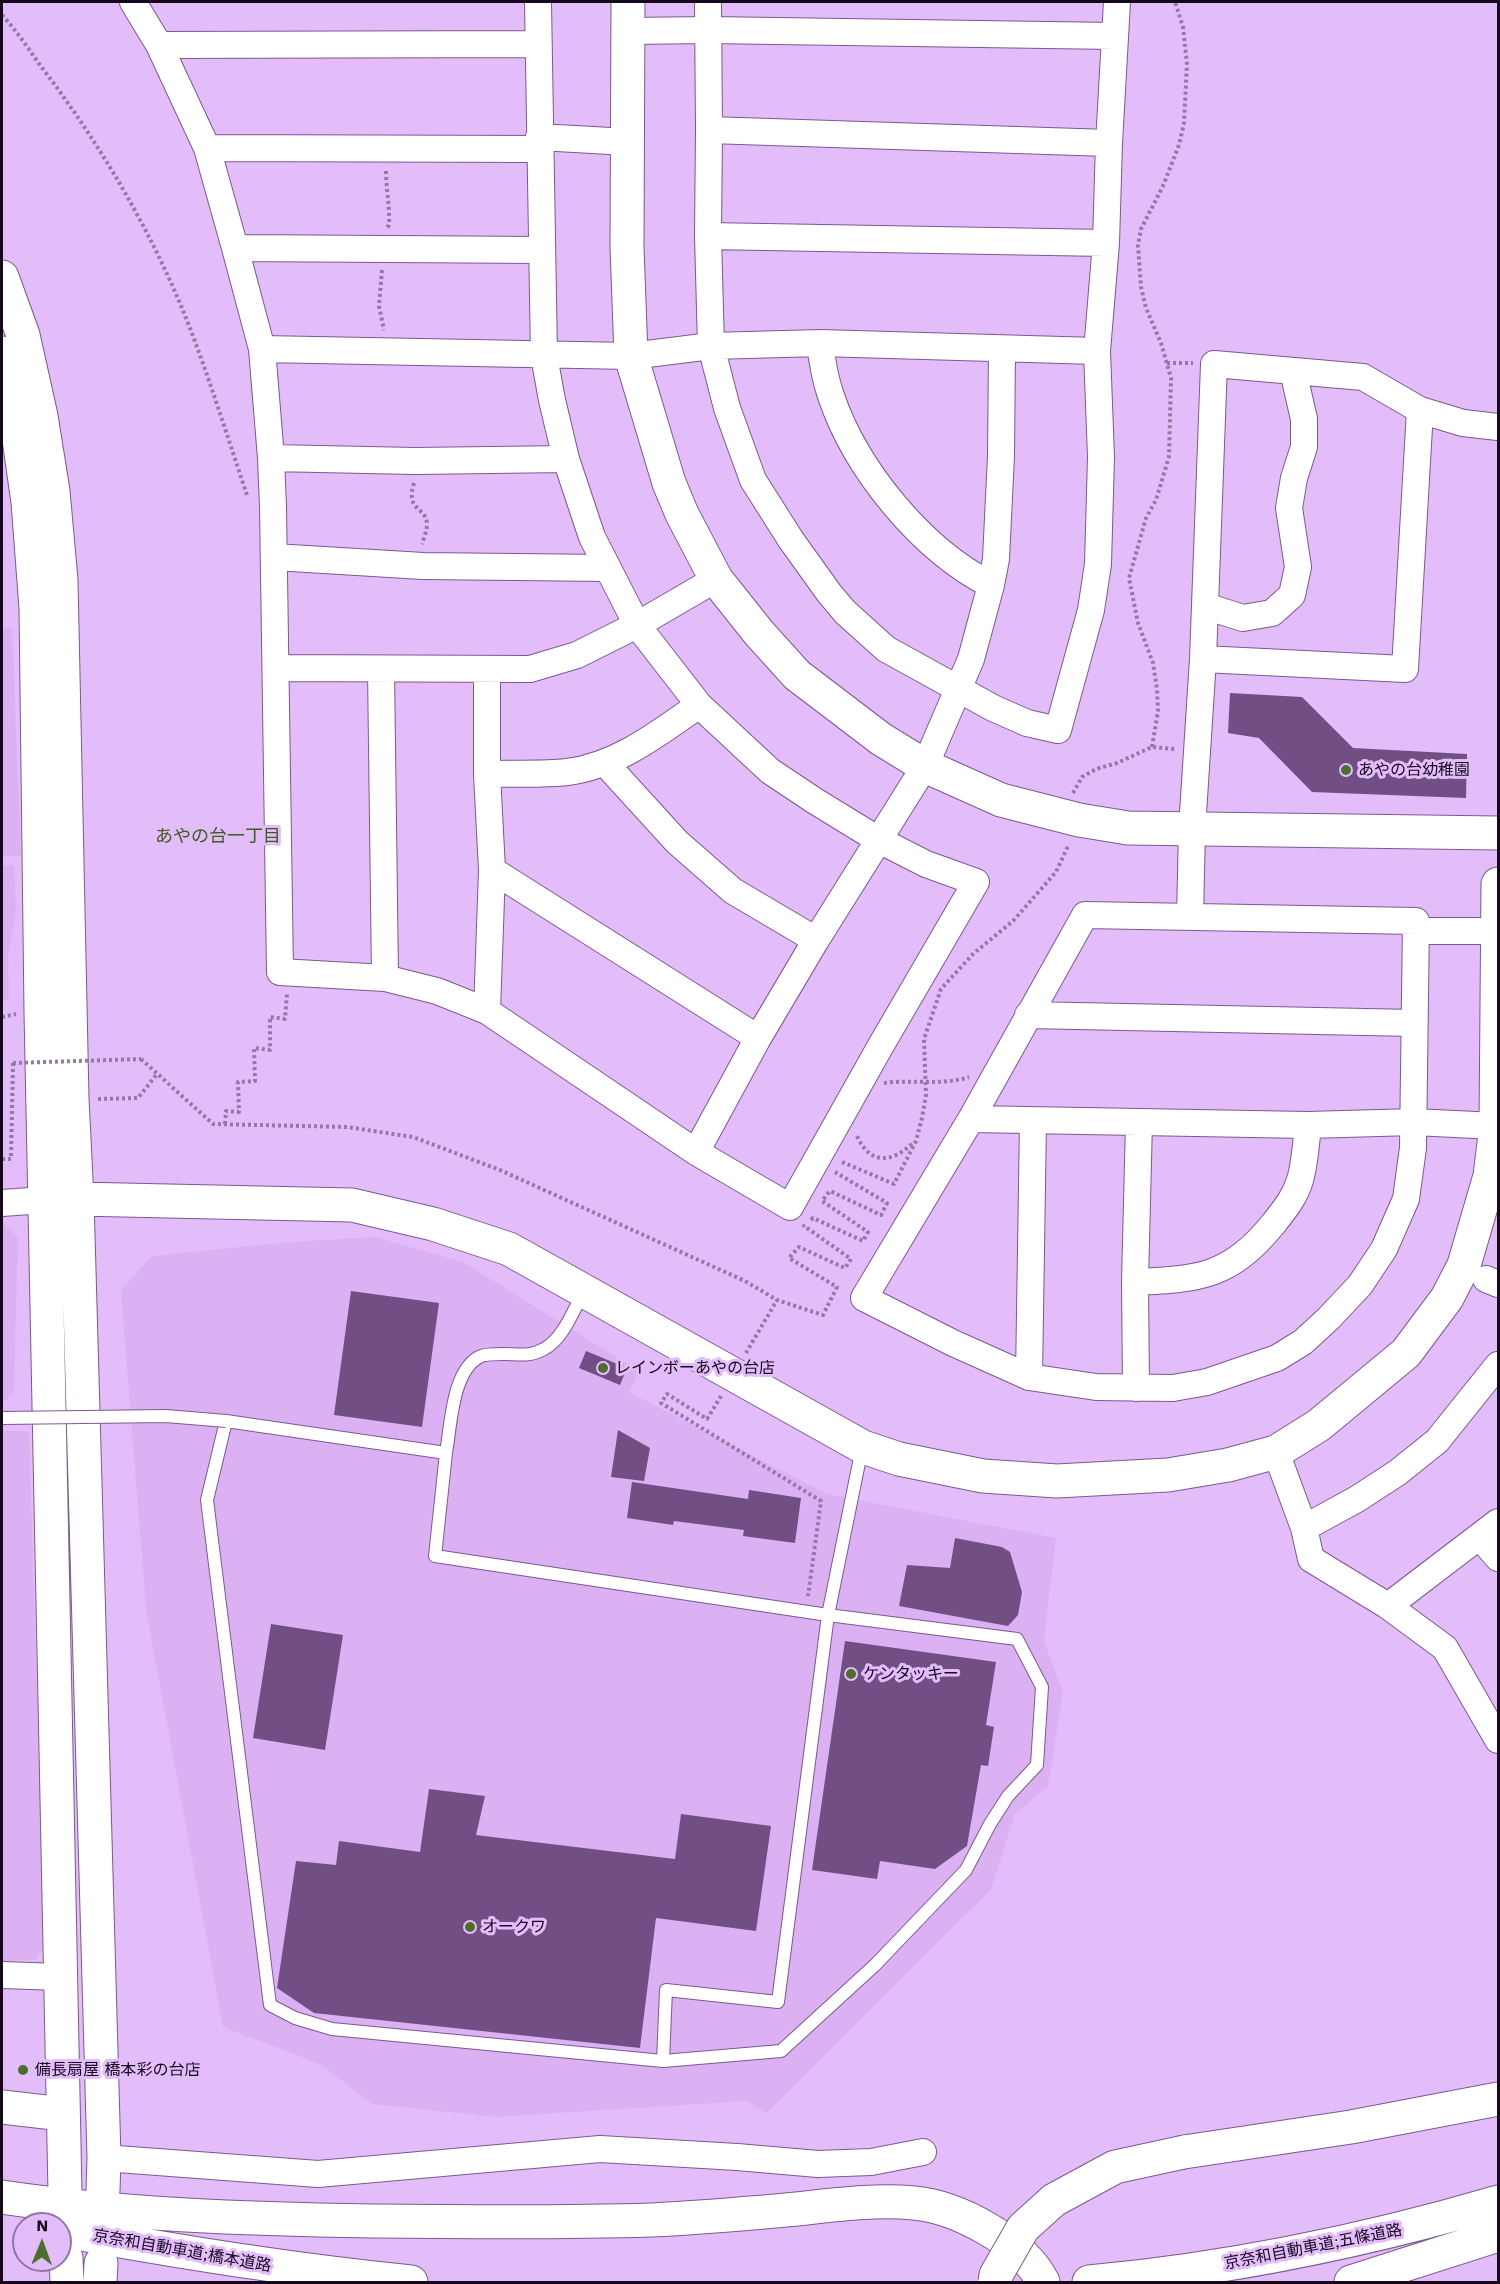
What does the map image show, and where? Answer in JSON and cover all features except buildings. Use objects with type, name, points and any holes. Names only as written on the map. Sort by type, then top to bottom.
[{"type":"main road","points":[[628,16],[627,247],[631,356],[669,483],[682,514],[716,579],[759,633],[797,675],[873,734],[925,766],[1001,800],[1065,816],[1128,828],[1498,833]]},
{"type":"main road","points":[[2,276],[22,335],[41,416],[53,491],[60,569],[72,1099],[77,1199],[104,2158],[103,2191]]},
{"type":"main road","points":[[2,353],[15,411],[28,502],[36,608],[44,1200],[65,2192]]},
{"type":"main road","points":[[44,1200],[352,1205],[433,1224],[509,1249],[863,1447],[899,1458],[982,1476],[1057,1481],[1168,1475],[1228,1465],[1276,1452],[1319,1425],[1406,1353],[1447,1298],[1464,1265],[1487,1187],[1496,1126],[1498,884]]},
{"type":"main road","points":[[995,2283],[996,2275],[1023,2228],[1053,2200],[1114,2167],[1184,2152],[1351,2127],[1498,2099]]},
{"type":"main road","points":[[2,2107],[63,2114]]},
{"type":"main road","points":[[2,2197],[150,2213],[269,2220],[570,2223],[677,2219],[858,2202],[917,2203],[967,2217],[1000,2237],[1023,2255],[1043,2283]]},
{"type":"main road","name":"京奈和自動車道;五條道路","points":[[1089,2283],[1252,2261],[1412,2227],[1498,2202]]},
{"type":"main road","points":[[1351,2283],[1498,2235]]},
{"type":"main road","name":"京奈和自動車道;橋本道路","points":[[72,2256],[154,2248],[312,2272],[411,2283]]},
{"type":"street","points":[[133,2],[159,45],[207,148],[262,349],[273,507],[280,972],[386,978],[437,991],[487,1011],[696,1152],[790,1207],[976,882],[926,864],[877,839],[770,771],[699,705],[637,625],[592,537],[566,459],[544,356],[538,2]]},
{"type":"street","points":[[708,2],[710,130],[708,236],[711,346],[727,408],[753,480],[808,566],[845,612],[886,649],[905,657],[958,690],[1027,723],[1058,730],[1091,610],[1098,564],[1101,457],[1097,351],[1106,243],[1117,2]]},
{"type":"street","points":[[628,16],[708,30],[1115,36]]},
{"type":"street","points":[[159,45],[538,44]]},
{"type":"street","points":[[710,130],[1109,143]]},
{"type":"street","points":[[207,148],[628,142]]},
{"type":"street","points":[[708,236],[1106,243]]},
{"type":"street","points":[[236,248],[542,250]]},
{"type":"street","points":[[262,349],[631,356],[711,346],[820,342],[1097,351]]},
{"type":"street","points":[[820,342],[823,369],[831,397],[847,434],[877,481],[927,540],[967,573],[991,585]]},
{"type":"street","points":[[696,1152],[758,1038],[816,940],[877,839],[925,766],[958,690],[980,629],[996,559],[1001,466],[1002,349]]},
{"type":"street","points":[[1190,917],[1192,830],[1203,659],[1214,364],[1363,376],[1420,410],[1463,423],[1498,427]]},
{"type":"street","points":[[1205,606],[1243,618],[1272,613],[1292,595],[1298,567],[1289,507],[1294,478],[1304,447],[1304,419],[1293,371]]},
{"type":"street","points":[[1203,659],[1405,669],[1420,410]]},
{"type":"street","points":[[271,458],[416,461],[566,459]]},
{"type":"street","points":[[274,558],[423,566],[608,568]]},
{"type":"street","points":[[277,668],[530,669],[577,655],[637,625],[716,579]]},
{"type":"street","points":[[381,669],[386,978]]},
{"type":"street","points":[[487,670],[487,774],[492,870],[487,1011]]},
{"type":"street","points":[[487,774],[567,772],[605,763],[655,736],[699,705]]},
{"type":"street","points":[[605,763],[677,842],[733,891],[816,940]]},
{"type":"street","points":[[492,870],[758,1038]]},
{"type":"street","points":[[1084,915],[1416,921],[1415,931],[1414,1122],[1411,1173],[1406,1199],[1384,1249],[1360,1284],[1303,1342],[1277,1358],[1207,1382],[1173,1388],[1096,1387],[1029,1377],[953,1343],[864,1298],[971,1119],[1084,915]]},
{"type":"street","points":[[1415,931],[1497,931]]},
{"type":"street","points":[[1028,1015],[1414,1023]]},
{"type":"street","points":[[971,1119],[1308,1125],[1414,1122],[1496,1126]]},
{"type":"street","points":[[1029,1377],[1033,1121]]},
{"type":"street","points":[[1136,1388],[1139,1122]]},
{"type":"street","points":[[1136,1282],[1188,1280],[1217,1271],[1238,1260],[1266,1233],[1292,1200],[1300,1179],[1308,1125]]},
{"type":"street","points":[[2,1203],[44,1200]]},
{"type":"street","points":[[1305,1528],[1397,1473],[1437,1441],[1498,1365]]},
{"type":"street","points":[[1276,1452],[1305,1528],[1311,1559],[1388,1606],[1445,1648],[1498,1740]]},
{"type":"street","points":[[1388,1606],[1489,1529],[1498,1558]]},
{"type":"street","points":[[2,1975],[60,1977]]},
{"type":"street","points":[[104,2158],[318,2174],[600,2149],[818,2164],[871,2162],[923,2152]]},
{"type":"lane","points":[[226,1421],[207,1500],[270,2005],[295,2018],[332,2029],[663,2061],[780,2050],[874,1965],[966,1870],[990,1824],[1008,1796],[1037,1764],[1042,1687],[1017,1639],[828,1615],[435,1556],[446,1453],[457,1390],[464,1370],[481,1356],[505,1354],[525,1356],[545,1349],[560,1334],[584,1292]]},
{"type":"lane","points":[[2,1418],[166,1416],[226,1421],[446,1453]]},
{"type":"lane","points":[[663,2061],[666,1990],[778,2002],[828,1615],[863,1447]]},
{"type":"path","points":[[1065,816],[1072,795],[1082,777],[1096,769],[1117,763],[1152,747],[1158,711],[1153,663],[1138,623],[1129,578],[1146,518],[1156,500],[1169,457],[1171,378],[1161,343],[1146,308],[1141,287],[1138,245],[1141,229],[1163,186],[1179,145],[1184,123],[1187,64],[1183,27],[1175,2]]},
{"type":"path","points":[[2,15],[70,104],[108,163],[183,310],[251,506],[273,507]]},
{"type":"path","points":[[416,461],[411,493],[413,505],[425,516],[427,524],[421,546],[423,566]]},
{"type":"path","points":[[225,1125],[226,1111],[239,1112],[238,1082],[255,1081],[254,1048],[270,1050],[270,1017],[285,1019],[288,972]]},
{"type":"path","points":[[2,1159],[11,1160],[13,1064],[141,1059]]},
{"type":"path","points":[[881,1084],[902,1081],[951,1081],[967,1078],[977,1071]]},
{"type":"path","points":[[72,1099],[138,1098],[158,1074]]},
{"type":"path","points":[[854,1130],[867,1152],[887,1159],[899,1156],[916,1141]]},
{"type":"path","points":[[742,1360],[777,1300]]},
{"type":"path","points":[[724,1389],[707,1419],[667,1394],[662,1403],[821,1501],[805,1611]]},
{"type":"shaded area","points":[[12,627],[21,856],[2,857],[2,629]]},
{"type":"shaded area","points":[[14,865],[16,912],[8,955],[9,999],[2,1000],[2,866]]},
{"type":"shaded area","points":[[2,1222],[18,1237],[14,1391],[2,1404]]},
{"type":"shaded area","points":[[375,1237],[463,1262],[639,1371],[629,1392],[827,1494],[1056,1538],[1044,1641],[1063,1692],[1048,1787],[1015,1813],[991,1890],[766,2113],[747,2101],[496,2117],[372,2104],[322,2065],[223,2027],[146,1610],[121,1290],[152,1256],[290,1242]]},
{"type":"shaded area","points":[[2,1431],[29,1431],[45,1948],[35,1960],[2,1961]]},
{"type":"place","name":"あやの台幼稚園","points":[[1346,770]]},
{"type":"place","name":"レインボーあやの台店","points":[[603,1368]]},
{"type":"place","name":"ケンタッキー","points":[[851,1674]]},
{"type":"place","name":"オークワ","points":[[470,1927]]},
{"type":"place","name":"備長扇屋 橋本彩の台店","points":[[23,2070]]},
{"type":"district","name":"あやの台一丁目","points":[[218,837]]}]
